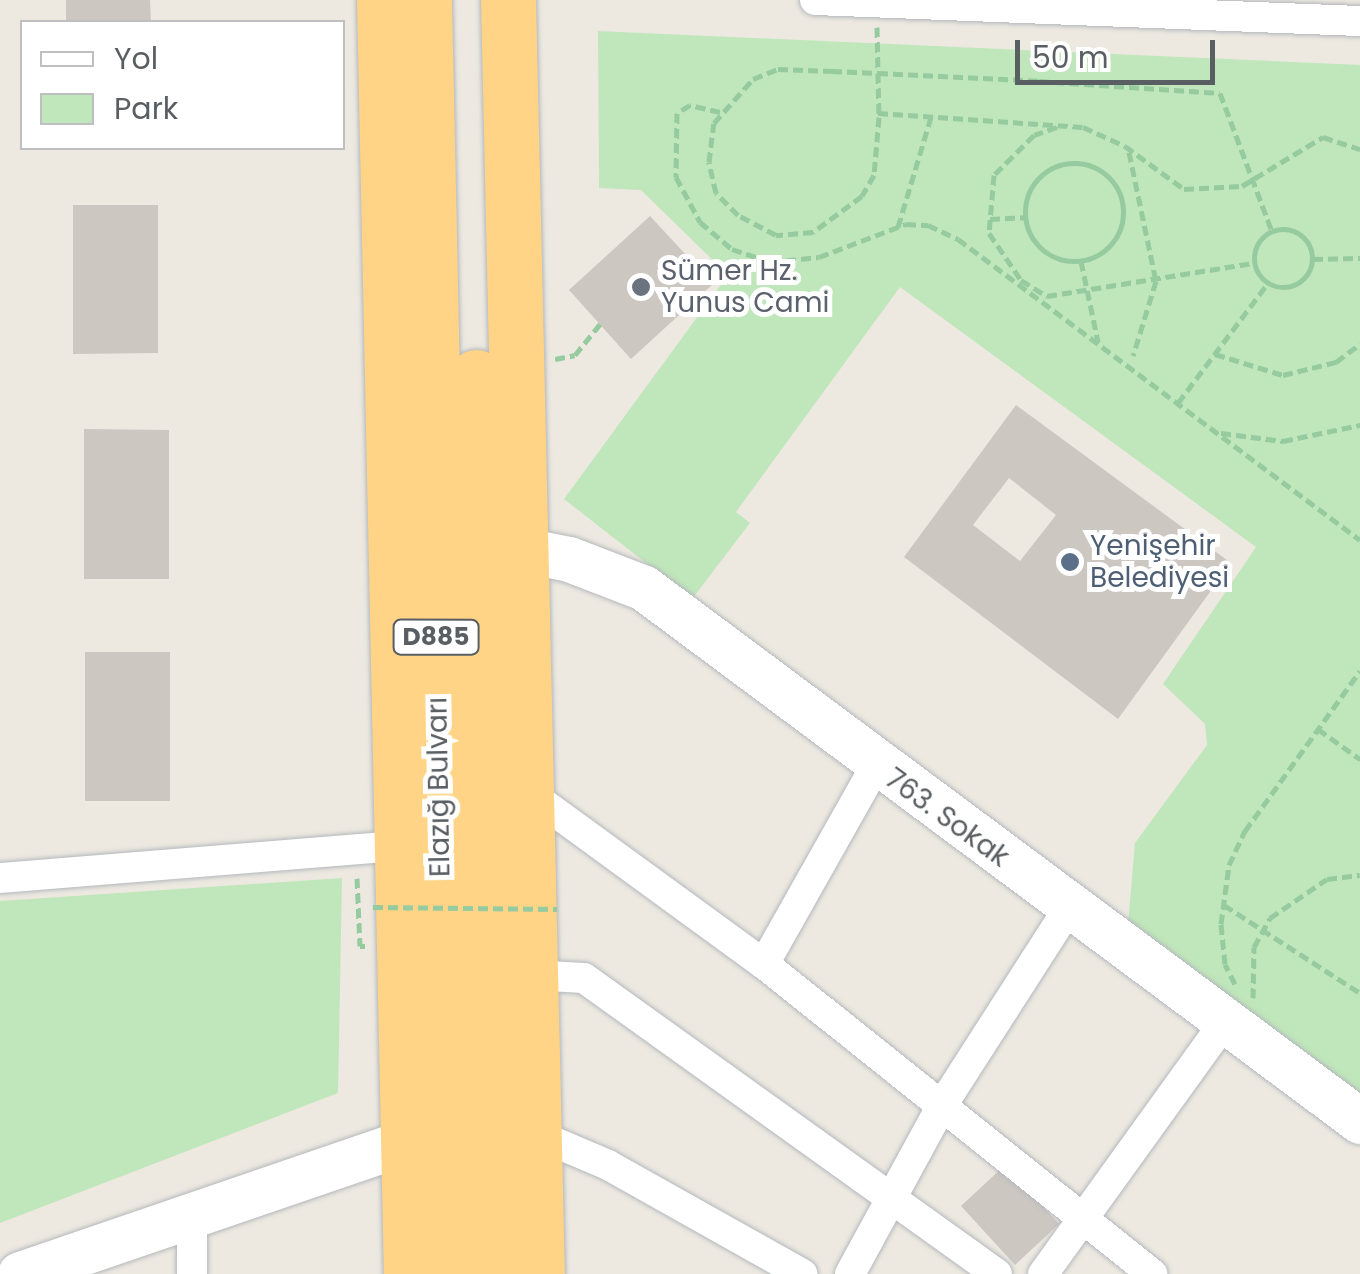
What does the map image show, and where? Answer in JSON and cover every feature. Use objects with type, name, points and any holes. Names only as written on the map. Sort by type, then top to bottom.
[{"type":"highway","points":[[384,0],[378,848],[408,1141],[411,1274]]},
{"type":"highway","name":"Elazığ Bulvarı","points":[[424,0],[451,1274]]},
{"type":"highway","name":"Elazığ Bulvarı","points":[[470,0],[496,1274]]},
{"type":"highway","points":[[508,0],[537,1274]]},
{"type":"street","points":[[815,0],[1360,20]]},
{"type":"street","name":"763. Sokak","points":[[519,549],[569,559],[644,588],[876,765],[1360,1121]]},
{"type":"street","points":[[764,964],[876,765]]},
{"type":"street","points":[[525,790],[764,964],[1153,1274]]},
{"type":"street","points":[[0,878],[378,848]]},
{"type":"street","points":[[850,1274],[941,1107],[1069,908]]},
{"type":"street","points":[[530,975],[584,978],[891,1193],[996,1274]]},
{"type":"street","points":[[1043,1274],[1079,1216],[1225,1022]]},
{"type":"street","points":[[534,1132],[608,1165],[802,1274]]},
{"type":"street","points":[[20,1274],[192,1210],[408,1141]]},
{"type":"street","points":[[192,1210],[192,1274]]},
{"type":"path","points":[[876,2],[878,73],[878,113],[874,175],[862,196],[813,232],[776,235],[738,215],[716,193],[709,162],[720,112],[753,79],[778,70],[878,73],[1220,93],[1272,231]]},
{"type":"path","points":[[720,112],[690,105],[677,112],[676,177],[700,222],[732,248],[771,262],[820,257],[898,227],[928,225],[958,239],[1360,540]]},
{"type":"path","points":[[878,113],[1083,128],[1129,149],[1184,189],[1251,182],[1323,137],[1360,149]]},
{"type":"path","points":[[898,227],[931,116]]},
{"type":"path","points":[[1062,126],[1034,135],[994,175],[990,233],[1020,280],[1047,296],[1088,293],[1254,263]]},
{"type":"path","points":[[1129,149],[1156,281],[1133,356]]},
{"type":"path","points":[[1075,162],[1106,174],[1117,187],[1123,219],[1109,248],[1081,261],[1050,256],[1028,232],[1024,216],[1033,184],[1059,165],[1075,162]]},
{"type":"path","points":[[990,218],[1024,216]]},
{"type":"path","points":[[1268,283],[1254,263],[1257,244],[1272,231],[1300,234],[1313,259]]},
{"type":"path","points":[[1313,259],[1360,258]]},
{"type":"path","points":[[1268,283],[1298,284],[1313,259]]},
{"type":"path","points":[[1081,261],[1098,345]]},
{"type":"path","points":[[1178,403],[1268,283]]},
{"type":"path","points":[[542,361],[574,354],[600,324]]},
{"type":"path","points":[[1215,354],[1283,376],[1336,362],[1360,344]]},
{"type":"path","points":[[1216,432],[1283,442],[1360,425]]},
{"type":"path","points":[[1360,671],[1244,830],[1223,904],[1225,964],[1255,1010],[1250,973],[1264,929],[1295,896],[1327,879],[1360,875]]},
{"type":"path","points":[[1318,728],[1360,758]]},
{"type":"path","points":[[360,916],[378,848]]},
{"type":"path","points":[[1223,904],[1360,994]]},
{"type":"path","points":[[373,906],[558,908]]},
{"type":"green space","points":[[598,31],[1360,65],[1360,1094],[1128,924],[1135,843],[1207,745],[1205,724],[1163,684],[1256,547],[900,287],[736,512],[750,523],[692,599],[564,499],[728,275],[641,190],[599,188]]},
{"type":"green space","points":[[342,878],[338,1093],[0,1223],[0,901]]},
{"type":"building","points":[[66,0],[150,0],[151,20],[66,20]]},
{"type":"building","points":[[73,205],[158,205],[158,353],[73,354]]},
{"type":"building","name":"Sümer Hz. Yunus Cami","points":[[650,216],[713,284],[631,359],[569,290]]},
{"type":"building","name":"Yenişehir Belediyesi","points":[[1016,405],[1231,563],[1118,719],[904,557]],"holes":[[[1009,478],[1056,515],[1020,561],[973,525]]]},
{"type":"building","points":[[84,429],[169,430],[169,579],[84,579]]},
{"type":"building","points":[[85,652],[170,652],[170,801],[85,801]]},
{"type":"building","points":[[1005,1165],[1059,1224],[1015,1265],[961,1206]]},
{"type":"place","name":"Sümer Hz. Yunus Cami","points":[[641,287]]},
{"type":"place","name":"Yenişehir Belediyesi","points":[[1070,562]]}]
